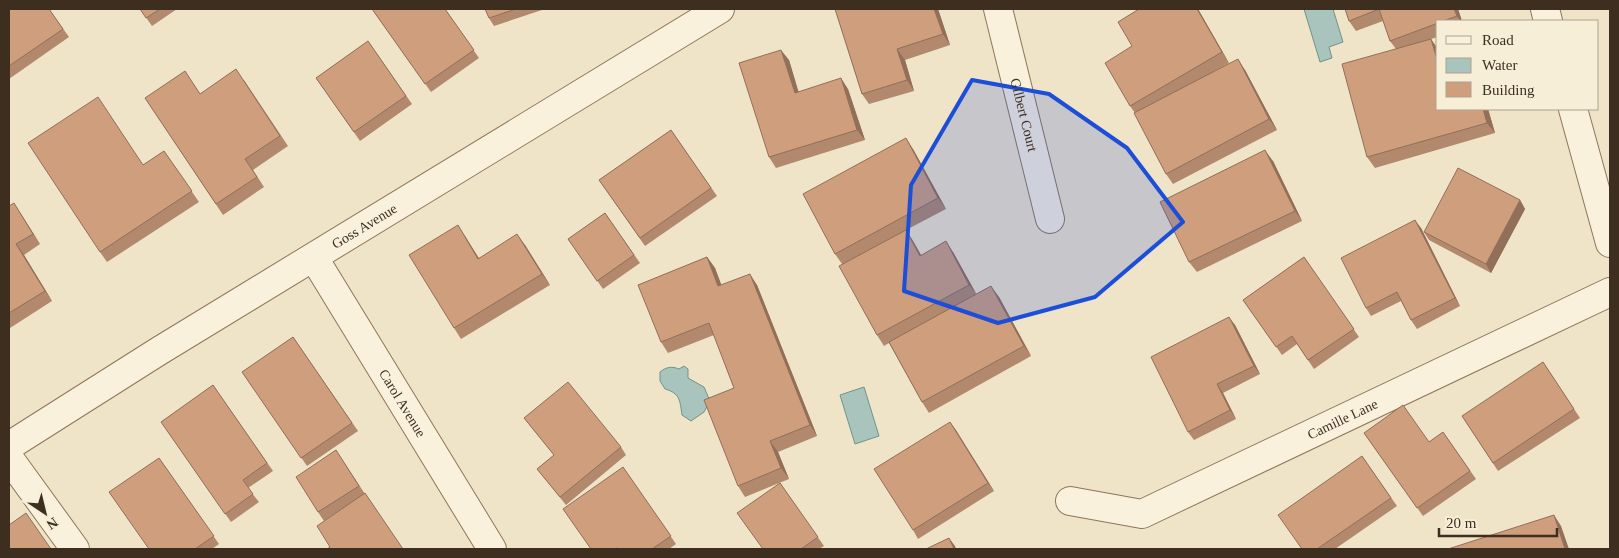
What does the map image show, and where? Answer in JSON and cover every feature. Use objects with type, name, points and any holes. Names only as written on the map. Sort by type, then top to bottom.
[{"type":"street","name":"Goss Avenue","points":[[9,446],[159,350],[314,258],[720,9]]},
{"type":"street","name":"Gilbert Court","points":[[998,9],[1050,219]]},
{"type":"street","points":[[1573,110],[1610,243]]},
{"type":"street","name":"Carol Avenue","points":[[314,258],[492,549]]},
{"type":"street","name":"Camille Lane","points":[[1070,501],[1142,514],[1610,292]]},
{"type":"street","points":[[9,458],[75,549]]},
{"type":"highlighted area","points":[[972,80],[1049,94],[1127,148],[1183,222],[1095,297],[998,323],[904,291],[911,185]]},
{"type":"water","points":[[1304,9],[1333,9],[1343,42],[1329,47],[1332,58],[1320,62]]},
{"type":"water","points":[[684,366],[688,369],[688,378],[704,387],[710,401],[704,412],[691,421],[682,415],[680,402],[676,395],[665,389],[660,381],[660,372],[662,370],[671,367],[679,369]]},
{"type":"water","points":[[864,387],[879,436],[855,444],[840,395]]},
{"type":"building","points":[[9,9],[49,9],[63,29],[9,66]]},
{"type":"building","points":[[140,9],[160,9],[146,18]]},
{"type":"building","points":[[372,9],[445,9],[474,50],[425,84]]},
{"type":"building","points":[[485,9],[516,9],[489,18]]},
{"type":"building","points":[[835,9],[934,9],[943,34],[897,49],[907,80],[862,94]]},
{"type":"building","points":[[1139,9],[1197,9],[1222,52],[1130,106],[1105,63],[1132,46],[1118,22]]},
{"type":"building","points":[[1345,9],[1379,9],[1349,21]]},
{"type":"building","points":[[1379,9],[1454,9],[1457,16],[1446,20],[1436,20],[1436,24],[1390,41]]},
{"type":"building","points":[[1431,39],[1436,56],[1436,110],[1483,110],[1487,123],[1367,157],[1342,64]]},
{"type":"building","points":[[368,41],[406,96],[354,132],[316,78]]},
{"type":"building","points":[[781,50],[795,93],[841,78],[857,130],[769,157],[739,63]]},
{"type":"building","points":[[1238,59],[1269,119],[1166,174],[1134,113]]},
{"type":"building","points":[[236,69],[280,136],[245,159],[257,177],[216,204],[145,98],[185,71],[200,94]]},
{"type":"building","points":[[98,97],[143,165],[164,151],[192,191],[100,252],[28,143]]},
{"type":"building","points":[[671,130],[711,188],[640,238],[599,180]]},
{"type":"building","points":[[906,138],[938,198],[835,254],[803,194]]},
{"type":"building","points":[[1265,150],[1295,211],[1189,262],[1160,202]]},
{"type":"building","points":[[1458,168],[1520,200],[1486,264],[1424,232]]},
{"type":"building","points":[[14,203],[33,234],[16,244],[45,291],[9,313],[9,206]]},
{"type":"building","points":[[605,213],[634,255],[597,281],[568,239]]},
{"type":"building","points":[[1415,220],[1455,298],[1411,320],[1397,292],[1366,308],[1341,258]]},
{"type":"building","points":[[458,225],[478,259],[517,234],[542,274],[454,328],[409,255]]},
{"type":"building","points":[[906,230],[920,256],[946,241],[969,285],[877,335],[839,266]]},
{"type":"building","points":[[707,257],[718,286],[750,274],[810,425],[770,441],[781,468],[738,486],[704,400],[734,388],[709,323],[661,342],[638,285]]},
{"type":"building","points":[[1304,257],[1354,329],[1308,360],[1292,336],[1276,347],[1243,300]]},
{"type":"building","points":[[991,286],[1024,346],[922,402],[889,342]]},
{"type":"building","points":[[1229,317],[1254,366],[1217,384],[1230,410],[1188,432],[1151,357]]},
{"type":"building","points":[[293,337],[352,423],[301,458],[242,372]]},
{"type":"building","points":[[1543,362],[1574,409],[1493,463],[1462,416]]},
{"type":"building","points":[[568,382],[621,447],[560,497],[537,469],[554,455],[524,418]]},
{"type":"building","points":[[213,385],[267,463],[243,480],[253,494],[225,514],[161,422]]},
{"type":"building","points":[[1403,405],[1429,442],[1443,432],[1470,471],[1417,508],[1364,433]]},
{"type":"building","points":[[950,422],[988,483],[913,530],[874,469]]},
{"type":"building","points":[[336,450],[359,486],[318,512],[296,477]]},
{"type":"building","points":[[1362,456],[1391,498],[1317,549],[1302,549],[1278,515]]},
{"type":"building","points":[[159,458],[214,536],[195,549],[149,549],[109,492]]},
{"type":"building","points":[[623,467],[671,536],[652,549],[591,549],[563,509]]},
{"type":"building","points":[[780,483],[818,537],[801,549],[763,549],[737,513]]},
{"type":"building","points":[[365,493],[403,549],[327,549],[330,547],[317,526]]},
{"type":"building","points":[[26,513],[51,549],[9,549],[9,525]]},
{"type":"building","points":[[1554,515],[1565,549],[1448,549]]},
{"type":"building","points":[[949,538],[954,549],[926,549]]}]
